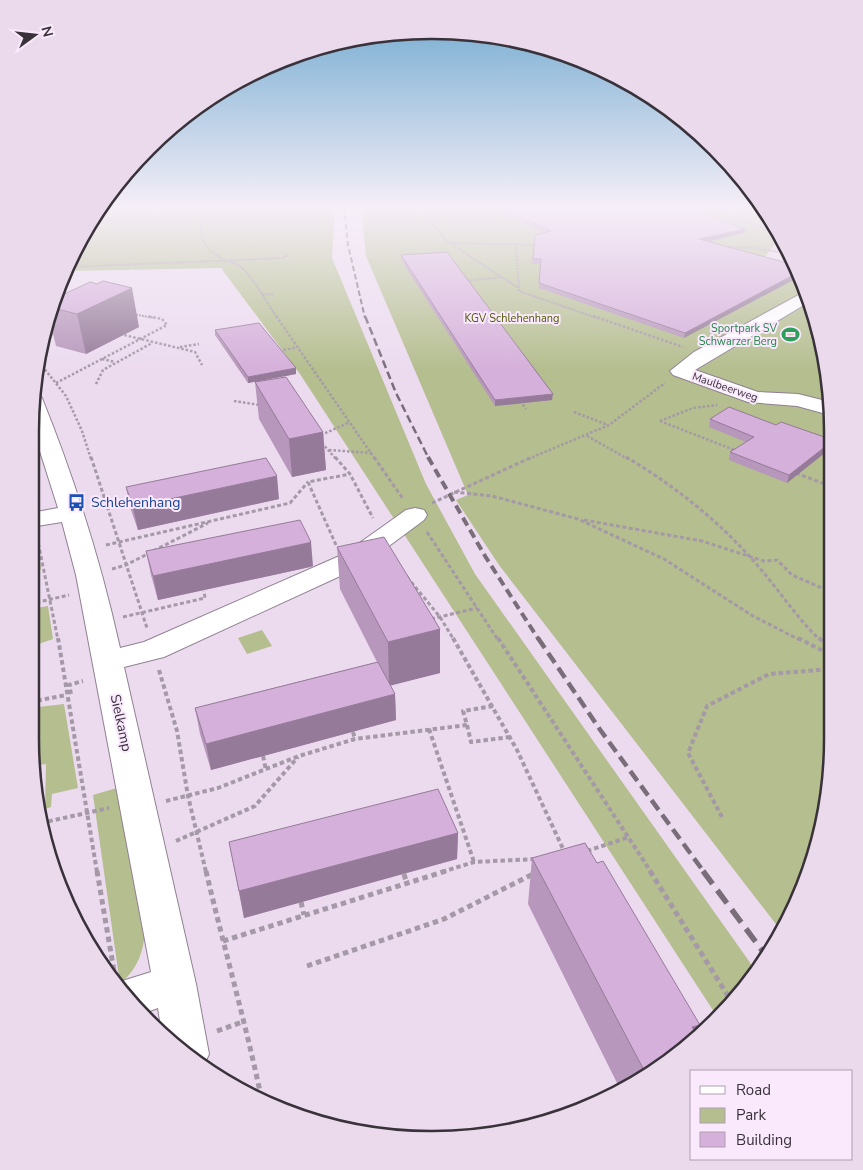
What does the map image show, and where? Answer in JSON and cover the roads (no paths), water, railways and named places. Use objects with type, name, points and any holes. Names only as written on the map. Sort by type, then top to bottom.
[{"type":"street","name":"Maulbeerweg","points":[[801,299],[701,356],[680,371],[755,398],[798,400],[823,407]]},
{"type":"street","name":"Sielkamp","points":[[40,418],[54,455],[90,575],[98,671],[138,802],[175,984],[197,1044]]},
{"type":"street","points":[[39,524],[72,512]]},
{"type":"street","points":[[98,671],[224,620],[353,560],[415,515]]},
{"type":"street","points":[[135,996],[175,984]]},
{"type":"railway","points":[[352,262],[365,318]]},
{"type":"railway","points":[[365,316],[396,393],[428,457]]},
{"type":"railway","points":[[428,457],[485,556],[539,640]]},
{"type":"railway","points":[[538,638],[601,731],[704,872]]},
{"type":"railway","points":[[703,871],[762,950]]},
{"type":"place","name":"Sportpark SV Schwarzer Berg","points":[[791,334]]},
{"type":"place","name":"Schlehenhang","points":[[77,502]]},
{"type":"park label","name":"KGV Schlehenhang","points":[[512,318]]}]
